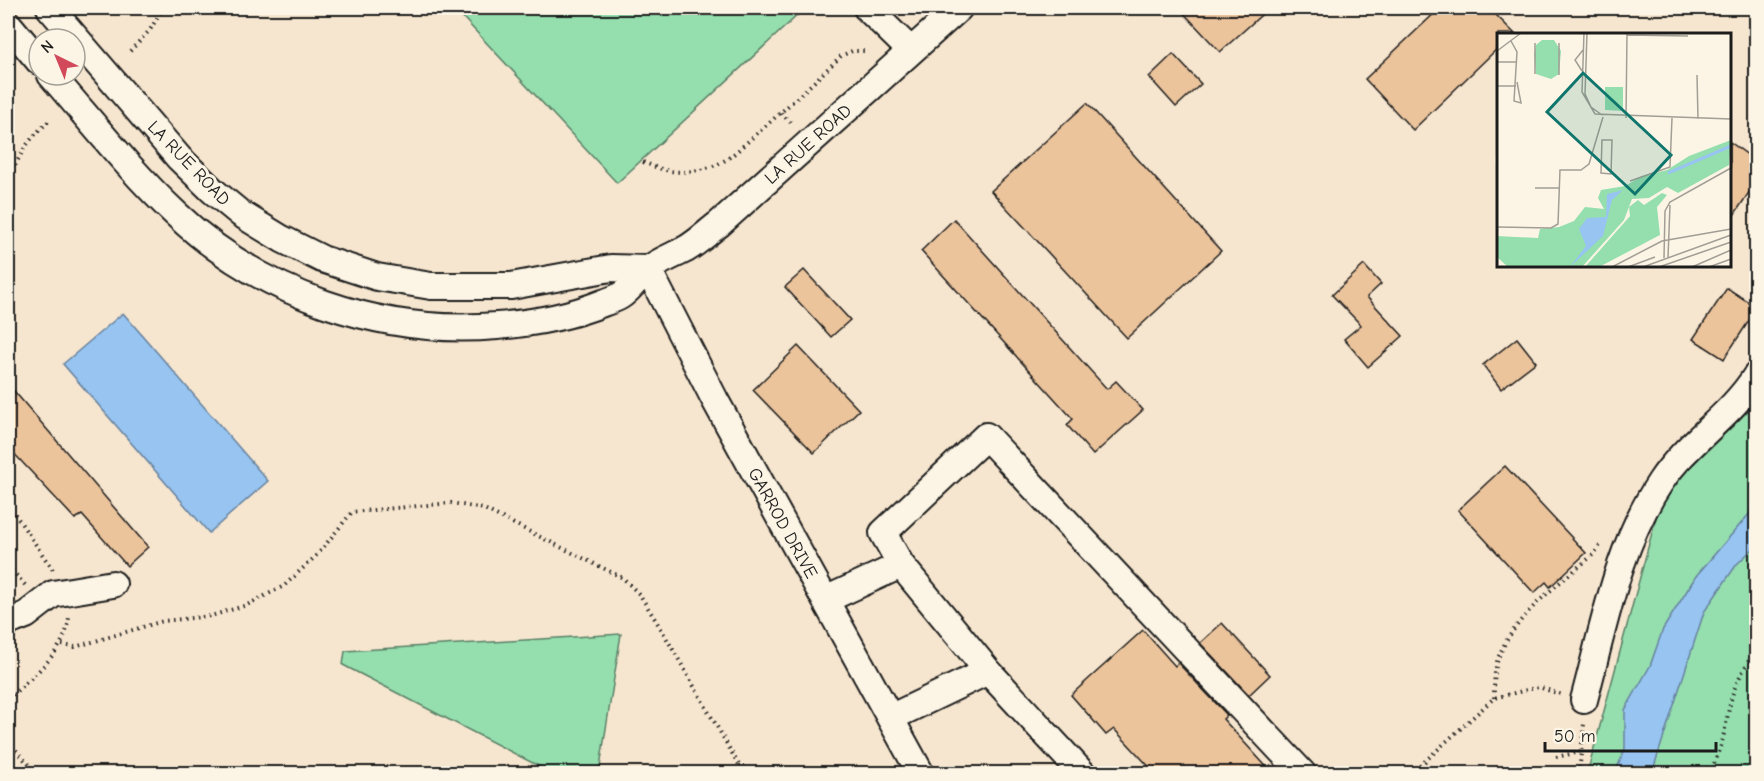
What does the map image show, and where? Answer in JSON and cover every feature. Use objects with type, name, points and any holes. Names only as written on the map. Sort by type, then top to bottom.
[{"type":"street","name":"LA RUE ROAD","points":[[50,8],[179,158],[213,191],[241,214],[322,260],[377,277],[431,286],[511,286],[611,268],[648,269]]},
{"type":"street","points":[[867,8],[910,50]]},
{"type":"street","name":"LA RUE ROAD","points":[[61,87],[144,183],[178,216],[253,271],[297,293],[340,309],[390,322],[480,327],[538,322],[582,311],[620,296],[648,269],[688,248],[719,224],[959,8]]},
{"type":"street","points":[[8,24],[27,47]]},
{"type":"street","name":"GARROD DRIVE","points":[[648,269],[715,400],[921,774]]},
{"type":"street","points":[[1584,700],[1623,558],[1634,531],[1661,482],[1679,457],[1740,399],[1756,376]]},
{"type":"street","points":[[1083,774],[988,671],[902,565],[883,533],[986,436],[1303,774]]},
{"type":"street","points":[[825,600],[902,565]]},
{"type":"street","points":[[8,622],[26,615],[53,594],[113,584]]},
{"type":"street","points":[[890,718],[988,671]]},
{"type":"path","points":[[130,51],[150,30],[162,8]]},
{"type":"path","points":[[643,162],[665,172],[688,172],[712,167],[726,160],[781,113],[841,56],[852,51],[865,51]]},
{"type":"path","points":[[8,182],[23,148],[51,118]]},
{"type":"path","points":[[62,645],[75,647],[163,621],[211,616],[247,605],[284,585],[318,554],[352,512],[451,503],[484,509],[623,578],[640,595],[744,774]]},
{"type":"path","points":[[1494,698],[1498,657],[1516,626],[1595,553],[1608,534]]},
{"type":"path","points":[[1708,774],[1720,750],[1733,694],[1756,649]]},
{"type":"path","points":[[1411,774],[1494,698],[1539,687],[1556,694],[1584,700],[1579,774]]},
{"type":"path","points":[[8,741],[37,774]]},
{"type":"path","points":[[1556,758],[1581,752]]},
{"type":"shaded area","points":[[8,8],[1756,8],[1756,773],[8,773]]},
{"type":"green space","points":[[454,8],[797,8],[801,12],[617,183]]},
{"type":"green space","points":[[1756,403],[1756,773],[1587,774],[1657,514],[1679,478]]},
{"type":"green space","points":[[621,634],[599,773],[552,773],[343,665],[345,651]]},
{"type":"water","points":[[123,313],[268,481],[209,533],[63,364]]},
{"type":"water","points":[[1756,506],[1756,546],[1737,564],[1704,612],[1652,773],[1615,773],[1625,749],[1625,710],[1650,666],[1663,629],[1696,576]]},
{"type":"building","points":[[1179,8],[1269,8],[1220,52]]},
{"type":"building","points":[[1440,8],[1489,8],[1514,33],[1497,33],[1497,49],[1413,130],[1365,79]]},
{"type":"building","points":[[1173,54],[1201,84],[1176,107],[1149,77]]},
{"type":"building","points":[[1087,103],[1221,251],[1127,338],[991,191]]},
{"type":"building","points":[[1731,143],[1756,161],[1756,182],[1731,220]]},
{"type":"building","points":[[954,219],[1107,389],[1116,381],[1143,410],[1093,455],[1067,425],[1073,419],[921,251]]},
{"type":"building","points":[[1364,265],[1381,284],[1367,297],[1403,336],[1368,367],[1344,339],[1361,325],[1332,295]]},
{"type":"building","points":[[804,270],[850,320],[831,337],[785,287]]},
{"type":"building","points":[[1727,288],[1756,307],[1756,310],[1724,359],[1693,339]]},
{"type":"building","points":[[1517,338],[1536,362],[1501,389],[1483,365]]},
{"type":"building","points":[[798,346],[859,410],[814,453],[753,390]]},
{"type":"building","points":[[8,384],[148,547],[127,566],[82,515],[75,519],[8,447]]},
{"type":"building","points":[[1505,466],[1586,553],[1550,587],[1546,582],[1534,593],[1458,510]]},
{"type":"building","points":[[1222,623],[1270,675],[1249,695],[1200,643]]},
{"type":"building","points":[[1143,630],[1175,666],[1178,663],[1227,715],[1223,719],[1273,774],[1156,774],[1114,729],[1106,735],[1071,695]]}]
